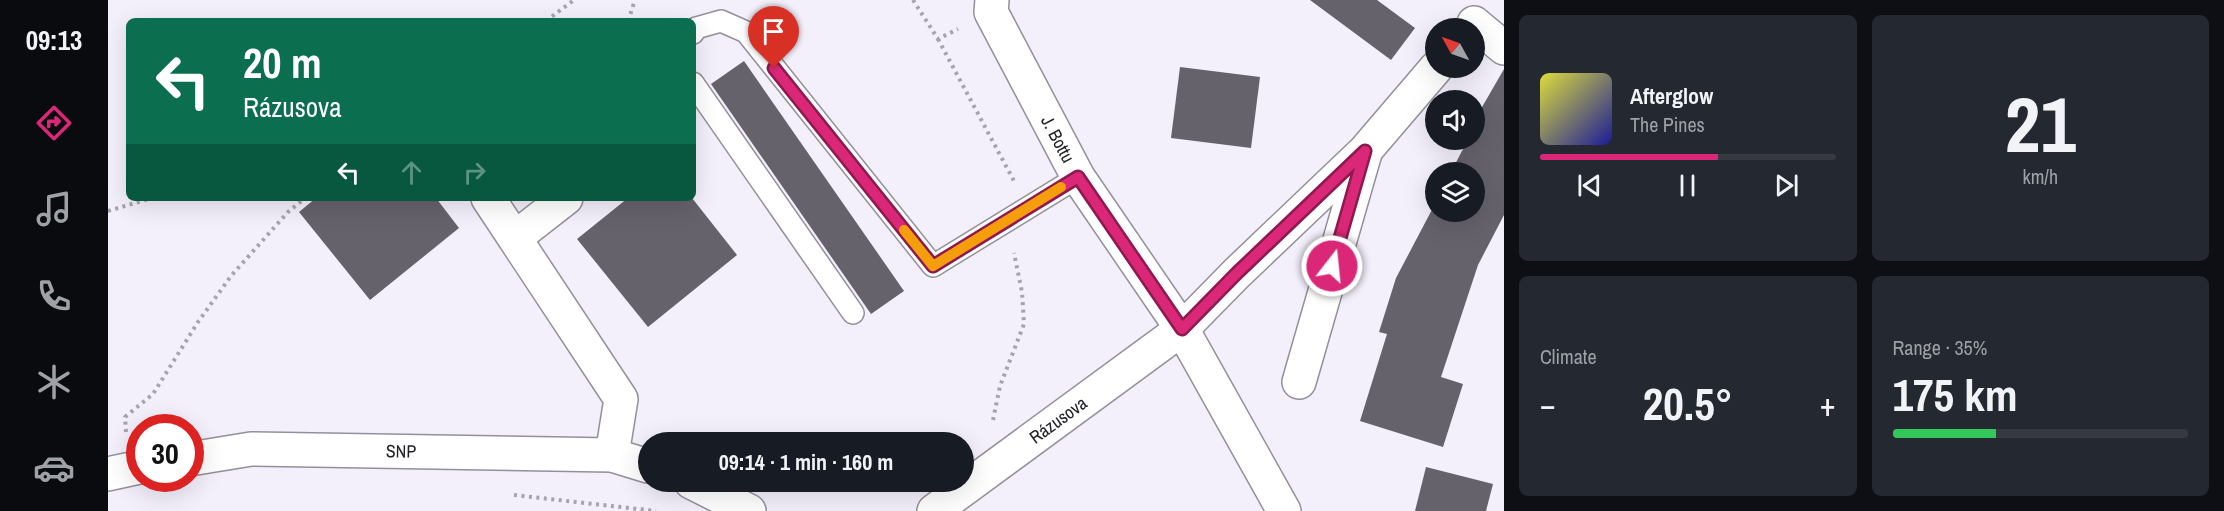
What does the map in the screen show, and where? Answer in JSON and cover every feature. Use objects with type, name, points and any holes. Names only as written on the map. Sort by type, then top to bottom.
[{"type":"street","name":"J. Bottu","points":[[992,6],[1078,177],[1182,329]]},
{"type":"street","points":[[1478,17],[1504,48]]},
{"type":"street","name":"Rázusova","points":[[934,511],[1182,329],[1365,151],[1427,78]]},
{"type":"street","points":[[1299,382],[1365,151]]},
{"type":"street","points":[[490,201],[621,399],[612,455]]},
{"type":"street","points":[[516,237],[562,201]]},
{"type":"street","points":[[1182,329],[1284,511]]},
{"type":"street","name":"SNP","points":[[204,457],[251,449],[612,455],[638,463]]},
{"type":"street","points":[[711,492],[749,511]]},
{"type":"lane","points":[[696,28],[721,21],[746,32],[933,266],[1078,177]]},
{"type":"lane","points":[[696,87],[853,313]]},
{"type":"path","points":[[550,18],[574,0]]},
{"type":"path","points":[[629,18],[634,0]]},
{"type":"path","points":[[913,0],[938,39],[1029,207],[1014,248],[1022,292],[1024,324],[1000,386],[981,477]]},
{"type":"path","points":[[938,39],[992,6]]},
{"type":"path","points":[[108,211],[142,201]]},
{"type":"path","points":[[124,470],[125,417],[153,394],[198,322],[231,276],[288,212],[301,201]]},
{"type":"path","points":[[507,494],[656,511]]},
{"type":"building","points":[[1310,0],[1377,0],[1415,28],[1391,60]]},
{"type":"building","points":[[744,61],[904,291],[871,314],[711,84]]},
{"type":"building","points":[[1180,67],[1260,77],[1251,148],[1171,138]]},
{"type":"building","points":[[1504,69],[1504,215],[1478,265],[1441,377],[1463,384],[1443,447],[1360,421],[1387,334],[1379,332],[1396,278],[1425,222],[1485,222],[1485,162],[1456,162],[1462,150],[1485,150],[1485,102]]},
{"type":"building","points":[[312,201],[438,201],[459,228],[370,300],[299,212]]},
{"type":"building","points":[[624,201],[694,201],[737,255],[648,327],[577,239]]},
{"type":"building","points":[[1426,467],[1493,484],[1486,511],[1415,511]]},
{"type":"slow traffic","points":[[904,230],[933,266],[1061,187]]},
{"type":"route","points":[[774,68],[933,266],[1078,177],[1182,329],[1365,151],[1332,266]]}]
